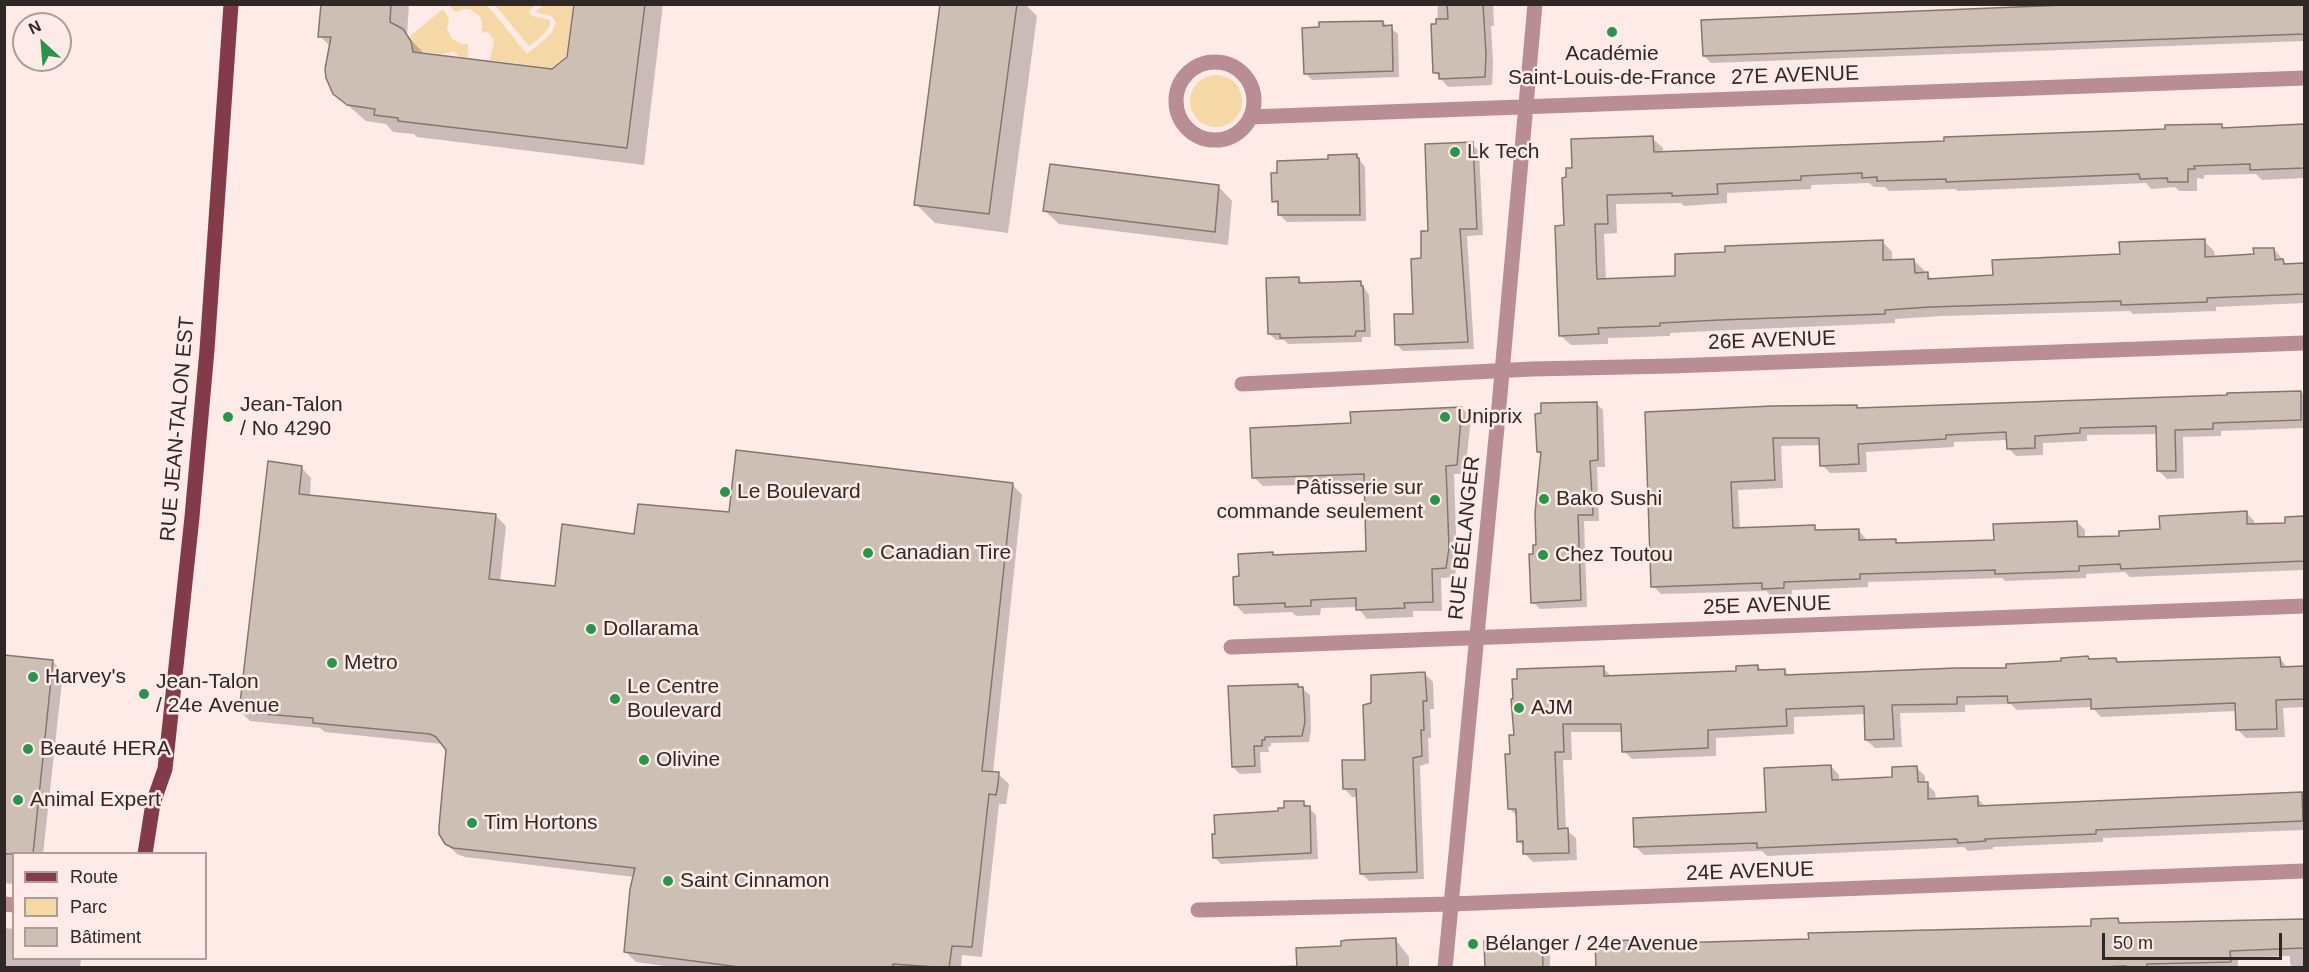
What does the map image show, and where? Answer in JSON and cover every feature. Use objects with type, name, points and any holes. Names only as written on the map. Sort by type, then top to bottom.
[{"type":"main road","name":"RUE JEAN-TALON EST","points":[[145,852],[153,803],[165,769],[169,734],[206,361],[231,4]]},
{"type":"street","name":"RUE BÉLANGER","points":[[1445,968],[1535,4]]},
{"type":"street","points":[[1214,62],[1227,63],[1248,79],[1253,91],[1254,105],[1250,117],[1238,132],[1221,139],[1209,139],[1197,135],[1183,122],[1176,105],[1177,92],[1182,80],[1196,67],[1214,62]]},
{"type":"street","name":"27E AVENUE","points":[[1250,117],[2304,78]]},
{"type":"street","name":"26E AVENUE","points":[[1242,384],[1502,371],[2304,343]]},
{"type":"street","name":"25E AVENUE","points":[[1231,647],[2304,606]]},
{"type":"street","name":"24E AVENUE","points":[[1198,910],[1451,904],[2304,871]]},
{"type":"green space","points":[[449,5],[487,5],[527,54],[551,34],[556,22],[551,16],[535,12],[544,5],[573,5],[566,57],[552,68],[490,60],[494,40],[489,33],[482,31],[482,21],[479,16],[470,9],[455,12]]},
{"type":"green space","points":[[495,5],[536,5],[530,10],[530,15],[550,20],[550,26],[529,46]]},
{"type":"green space","points":[[443,9],[449,18],[447,29],[452,39],[468,44],[468,58],[458,56],[454,51],[443,54],[413,51],[413,40],[410,36]]},
{"type":"green space","points":[[1216,75],[1226,77],[1234,83],[1240,91],[1242,101],[1240,111],[1234,119],[1226,125],[1216,127],[1206,125],[1198,119],[1192,111],[1190,101],[1192,91],[1198,83],[1206,77]]},
{"type":"building","points":[[321,4],[391,4],[390,22],[403,29],[411,41],[413,52],[552,69],[567,57],[574,4],[645,4],[627,148],[398,121],[398,118],[374,115],[375,109],[347,105],[333,94],[326,78],[325,69],[331,37],[318,37]]},
{"type":"building","points":[[940,4],[1017,4],[989,214],[914,205]]},
{"type":"building","points":[[1447,4],[1483,4],[1485,77],[1439,79],[1439,73],[1433,73],[1431,24],[1436,24],[1436,19],[1448,19]]},
{"type":"building","points":[[2089,4],[2304,4],[2304,34],[1703,56],[1701,20]]},
{"type":"building","points":[[1383,21],[1383,26],[1392,25],[1393,71],[1304,74],[1302,28],[1319,27],[1319,22]]},
{"type":"building","points":[[2222,124],[2222,128],[2304,124],[2304,168],[2250,170],[2250,164],[2194,166],[2195,169],[2188,169],[2188,182],[2168,182],[2167,178],[2140,179],[2139,174],[1946,182],[1946,179],[1877,181],[1877,177],[1862,178],[1862,173],[1801,176],[1801,180],[1717,184],[1718,194],[1607,195],[1608,224],[1595,224],[1597,279],[1675,276],[1675,254],[1725,252],[1725,246],[1883,240],[1883,260],[1914,259],[1915,273],[1928,272],[1928,279],[1993,275],[1992,260],[2120,254],[2119,242],[2205,239],[2205,257],[2254,254],[2253,248],[2274,248],[2275,260],[2283,259],[2284,264],[2304,263],[2304,294],[2207,298],[2207,302],[2121,305],[2121,301],[1930,307],[1885,310],[1885,314],[1660,323],[1660,326],[1598,328],[1599,334],[1559,336],[1555,226],[1564,225],[1562,178],[1566,177],[1566,168],[1572,168],[1571,139],[1653,136],[1654,152],[1944,141],[1944,137],[2165,129],[2165,125]]},
{"type":"building","points":[[1473,142],[1477,229],[1460,229],[1468,342],[1395,345],[1394,314],[1413,314],[1411,259],[1421,258],[1421,231],[1428,231],[1425,144]]},
{"type":"building","points":[[1357,154],[1359,158],[1360,215],[1278,215],[1278,201],[1272,202],[1271,173],[1277,173],[1277,161],[1328,159],[1328,155]]},
{"type":"building","points":[[1050,164],[1219,185],[1215,232],[1043,211]]},
{"type":"building","points":[[1299,277],[1299,283],[1361,281],[1365,331],[1356,331],[1355,336],[1280,338],[1280,334],[1268,334],[1266,278]]},
{"type":"building","points":[[2301,391],[2301,420],[2213,423],[2213,429],[2175,430],[2176,471],[2157,471],[2156,426],[2080,428],[2080,433],[2035,436],[2035,448],[2007,449],[2006,432],[1946,435],[1946,439],[1858,444],[1859,464],[1820,466],[1819,438],[1773,438],[1775,480],[1731,482],[1733,528],[1815,525],[1815,530],[1859,529],[1859,540],[1896,539],[1896,543],[1994,540],[1993,524],[2077,521],[2078,537],[2119,536],[2119,531],[2160,529],[2159,516],[2247,511],[2247,524],[2285,523],[2285,517],[2304,516],[2304,561],[2121,569],[2120,564],[2079,566],[2079,571],[1995,574],[1995,570],[1860,574],[1860,579],[1784,582],[1784,588],[1762,589],[1762,583],[1651,587],[1645,412],[1772,406],[1857,405],[1857,408]]},
{"type":"building","points":[[1597,402],[1598,460],[1590,461],[1593,515],[1578,515],[1581,600],[1531,603],[1529,554],[1533,554],[1533,545],[1536,545],[1535,513],[1541,452],[1537,452],[1535,414],[1541,413],[1541,403]]},
{"type":"building","points":[[1462,407],[1457,465],[1446,466],[1449,548],[1446,568],[1432,569],[1433,602],[1404,603],[1405,608],[1356,610],[1356,598],[1311,600],[1311,606],[1285,607],[1285,603],[1234,605],[1233,577],[1239,576],[1238,554],[1273,552],[1273,555],[1366,551],[1364,474],[1252,478],[1250,428],[1351,423],[1350,412]]},
{"type":"building","name":"Le Centre Boulevard","points":[[736,450],[1013,483],[982,771],[999,772],[998,784],[996,795],[989,794],[972,947],[952,946],[949,968],[893,964],[893,968],[747,968],[624,952],[630,889],[635,868],[453,848],[445,844],[439,834],[439,827],[446,750],[436,737],[430,734],[313,723],[313,718],[239,712],[268,461],[302,466],[299,494],[496,514],[489,579],[555,586],[562,524],[634,534],[638,504],[729,512]]},
{"type":"building","points":[[4,655],[53,660],[33,852],[4,854]]},
{"type":"building","points":[[2088,656],[2089,659],[2116,658],[2117,662],[2280,657],[2281,667],[2304,666],[2304,699],[2276,700],[2277,729],[2236,730],[2235,703],[2091,709],[2091,699],[2008,703],[2007,696],[1957,697],[1957,704],[1892,705],[1894,739],[1865,740],[1864,706],[1786,709],[1787,726],[1708,730],[1708,748],[1622,752],[1621,724],[1563,724],[1564,752],[1555,752],[1558,829],[1568,828],[1569,853],[1523,854],[1523,841],[1517,842],[1516,809],[1508,809],[1505,754],[1510,754],[1509,735],[1514,735],[1511,699],[1513,699],[1512,679],[1517,679],[1517,669],[1604,666],[1604,676],[1736,671],[1736,666],[1758,665],[1758,670],[1785,669],[1785,675],[2006,668],[2006,664],[2061,661],[2061,658]]},
{"type":"building","points":[[1425,672],[1427,701],[1423,701],[1422,756],[1413,758],[1417,872],[1360,874],[1356,789],[1343,789],[1342,760],[1365,760],[1363,705],[1371,703],[1371,675]]},
{"type":"building","points":[[1298,684],[1298,687],[1303,687],[1305,722],[1302,736],[1265,737],[1265,740],[1262,740],[1262,746],[1254,746],[1255,766],[1232,767],[1228,686]]},
{"type":"building","points":[[1831,765],[1832,780],[1892,777],[1892,767],[1917,766],[1918,782],[1928,782],[1928,799],[1978,796],[1978,806],[2302,792],[2303,821],[2096,830],[2096,834],[1985,839],[1986,841],[1958,843],[1957,839],[1757,848],[1757,843],[1634,847],[1633,818],[1766,812],[1764,768]]},
{"type":"building","points":[[1284,801],[1304,801],[1304,806],[1310,806],[1311,853],[1213,858],[1214,815],[1278,811],[1278,808],[1284,808]]},
{"type":"building","points":[[2118,918],[2119,923],[2304,919],[2304,948],[2230,951],[2231,962],[2147,964],[2147,968],[2126,968],[2126,966],[2076,968],[1596,968],[1595,941],[1638,940],[1638,944],[1809,939],[1808,933],[2091,926],[2091,919]]},
{"type":"building","points":[[1396,938],[1397,968],[1297,968],[1296,948],[1341,946],[1341,941],[1347,940]]},
{"type":"building","points":[[1542,939],[1543,968],[1485,968],[1484,941]]},
{"type":"place","name":"Académie Saint-Louis-de-France","points":[[1612,32]]},
{"type":"place","name":"Lk Tech","points":[[1455,152]]},
{"type":"place","name":"Jean-Talon / No 4290","points":[[228,417]]},
{"type":"place","name":"Uniprix","points":[[1445,417]]},
{"type":"place","name":"Le Boulevard","points":[[725,492]]},
{"type":"place","name":"Bako Sushi","points":[[1544,499]]},
{"type":"place","name":"Pâtisserie sur commande seulement","points":[[1435,500]]},
{"type":"place","name":"Canadian Tire","points":[[868,553]]},
{"type":"place","name":"Chez Toutou","points":[[1543,555]]},
{"type":"place","name":"Dollarama","points":[[591,629]]},
{"type":"place","name":"Metro","points":[[332,663]]},
{"type":"place","name":"Harvey's","points":[[33,677]]},
{"type":"place","name":"Jean-Talon / 24e Avenue","points":[[144,694]]},
{"type":"place","name":"Le Centre Boulevard","points":[[615,699]]},
{"type":"place","name":"AJM","points":[[1519,708]]},
{"type":"place","name":"Beauté HERA","points":[[28,749]]},
{"type":"place","name":"Olivine","points":[[644,760]]},
{"type":"place","name":"Animal Expert","points":[[18,800]]},
{"type":"place","name":"Tim Hortons","points":[[472,823]]},
{"type":"place","name":"Saint Cinnamon","points":[[668,881]]},
{"type":"place","name":"Bélanger / 24e Avenue","points":[[1473,944]]}]
